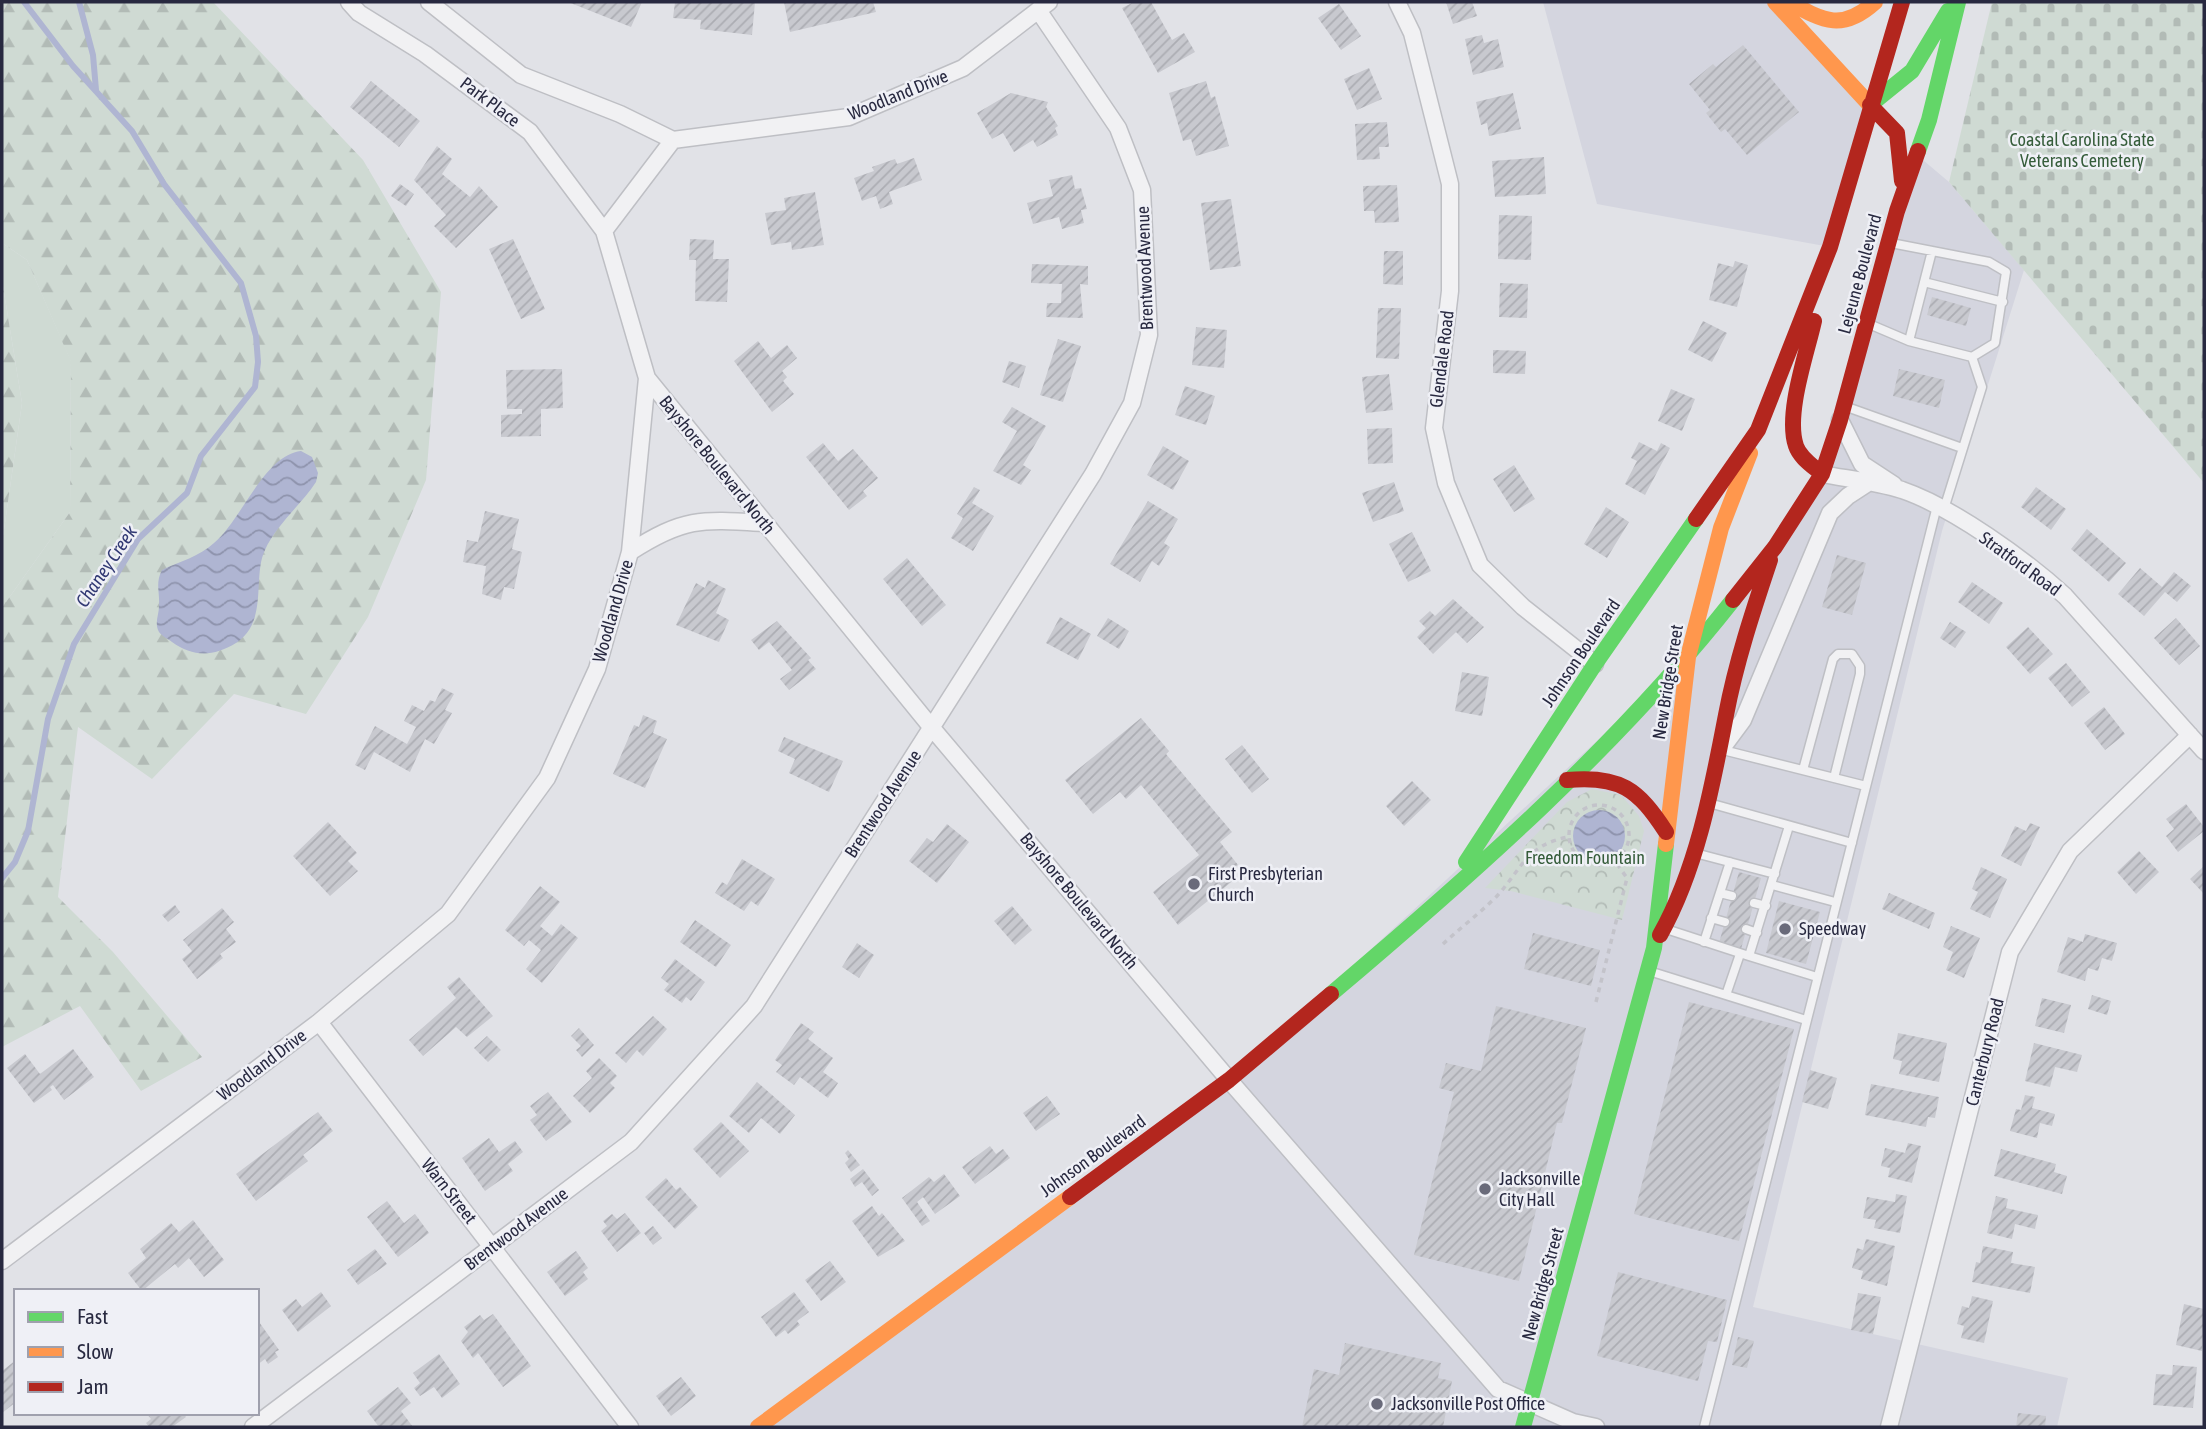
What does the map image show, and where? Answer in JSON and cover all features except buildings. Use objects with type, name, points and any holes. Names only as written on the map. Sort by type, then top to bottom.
[{"type":"main road","points":[[1776,2],[1897,133],[1904,173],[1897,211]]},
{"type":"main road","points":[[1790,2],[1819,19],[1835,23],[1852,19],[1875,2]]},
{"type":"main road","name":"Lejeune Boulevard","points":[[1758,430],[1830,247],[1902,2]]},
{"type":"main road","points":[[1870,105],[1912,71],[1956,2]]},
{"type":"main road","name":"Lejeune Boulevard","points":[[1775,547],[1822,474],[1842,413],[1897,211],[1929,120],[1956,2]]},
{"type":"main road","points":[[1822,474],[1807,461],[1796,445],[1794,426],[1830,247]]},
{"type":"main road","name":"Johnson Boulevard","points":[[1440,902],[1595,664],[1758,430]]},
{"type":"main road","name":"New Bridge Street","points":[[1523,1427],[1654,948],[1688,656],[1721,528],[1758,430]]},
{"type":"main road","name":"Johnson Boulevard","points":[[758,1427],[1229,1080],[1440,902],[1567,780],[1688,656],[1775,547]]},
{"type":"main road","name":"New Bridge Street","points":[[1654,948],[1679,901],[1721,749],[1726,714],[1750,615],[1775,547]]},
{"type":"main road","points":[[1567,780],[1594,776],[1628,786],[1652,810],[1666,832]]},
{"type":"street","name":"Park Place","points":[[349,2],[359,13],[425,54],[530,132],[604,231]]},
{"type":"street","points":[[429,2],[521,75],[620,114],[673,140],[604,231]]},
{"type":"street","name":"Glendale Road","points":[[1397,2],[1412,33],[1450,184],[1450,290],[1434,428],[1446,484],[1480,565],[1523,607],[1595,664]]},
{"type":"street","name":"Woodland Drive","points":[[673,140],[849,117],[963,68],[1044,6]]},
{"type":"street","name":"Brentwood Avenue","points":[[253,1427],[631,1142],[754,1006],[1093,474],[1132,403],[1149,335],[1142,190],[1118,128],[1044,6]]},
{"type":"street","name":"Woodland Drive","points":[[2,1261],[319,1022],[448,914],[547,778],[597,669],[630,552],[647,378],[604,231]]},
{"type":"street","name":"Bayshore Boulevard North","points":[[647,378],[932,728],[1229,1080],[1498,1390],[1573,1422],[1596,1427]]},
{"type":"street","points":[[1842,413],[1862,464],[1902,490]]},
{"type":"street","name":"Stratford Road","points":[[1822,474],[1902,490],[1941,507],[2058,590],[2204,751]]},
{"type":"street","name":"New Bridge Street","points":[[1721,749],[1743,720],[1830,513],[1868,483]]},
{"type":"street","points":[[630,552],[664,530],[699,520],[764,523]]},
{"type":"street","name":"Canterbury Road","points":[[1889,1427],[2010,952],[2070,851],[2190,734]]},
{"type":"street","name":"Warn Street","points":[[319,1022],[630,1427]]},
{"type":"lane","points":[[1866,323],[1909,341],[1972,356],[1995,343],[2006,272],[1989,262],[1888,242]]},
{"type":"lane","points":[[1909,341],[1932,251]]},
{"type":"lane","points":[[1924,282],[2003,302]]},
{"type":"lane","points":[[1704,1427],[1866,786],[1941,507],[1982,387],[1972,356]]},
{"type":"lane","points":[[1842,413],[1962,448]]},
{"type":"lane","points":[[1803,770],[1833,659],[1838,654],[1852,654],[1860,666],[1860,674],[1834,778]]},
{"type":"lane","points":[[1721,749],[1866,786]]},
{"type":"lane","points":[[1707,802],[1852,843]]},
{"type":"lane","points":[[1726,995],[1757,933],[1790,825]]},
{"type":"lane","points":[[1692,852],[1775,874]]},
{"type":"lane","points":[[1704,942],[1730,862]]},
{"type":"lane","points":[[1772,885],[1835,902]]},
{"type":"lane","points":[[1720,892],[1732,896]]},
{"type":"lane","points":[[1754,902],[1766,906]]},
{"type":"lane","points":[[1711,918],[1725,922]]},
{"type":"lane","points":[[1664,928],[1817,977]]},
{"type":"lane","points":[[1746,929],[1757,933]]},
{"type":"lane","points":[[1648,971],[1806,1020]]},
{"type":"path","points":[[1596,805],[1611,807],[1623,817],[1629,836],[1627,847],[1615,861],[1604,866],[1584,862],[1570,847],[1568,837],[1571,821],[1581,810],[1596,805]]},
{"type":"path","points":[[1443,944],[1497,895],[1509,876],[1545,841],[1568,837]]},
{"type":"path","points":[[1596,1002],[1627,878],[1615,861]]},
{"type":"shaded area","points":[[1543,2],[1777,2],[1870,105],[1830,247],[1597,204]]},
{"type":"shaded area","points":[[1917,155],[1949,182],[2024,270],[1942,531],[1753,1307],[2068,1378],[2057,1427],[758,1427],[1229,1080],[1688,657],[1822,474]]},
{"type":"green space","points":[[2,2],[214,3],[363,160],[441,292],[426,480],[368,617],[306,714],[234,694],[152,779],[78,727],[58,897],[113,952],[202,1057],[141,1091],[80,1006],[2,1047],[2,602],[6,602],[70,512],[71,362],[27,260],[2,243]]},
{"type":"green space","name":"Coastal Carolina State Veterans Cemetery","points":[[1992,2],[2204,2],[2204,483],[1949,182]]},
{"type":"green space","points":[[2,243],[27,260],[71,361],[70,512],[6,602],[2,602],[2,544],[22,403],[2,280]]},
{"type":"green space","points":[[2,280],[22,403],[2,544]]},
{"type":"green space","name":"Freedom Fountain","points":[[1592,789],[1621,795],[1639,816],[1644,831],[1622,920],[1511,891],[1485,888],[1567,802]]},
{"type":"water","points":[[301,451],[312,457],[318,473],[316,482],[265,550],[261,561],[256,611],[246,634],[228,648],[211,653],[195,653],[163,636],[159,632],[157,622],[158,583],[162,570],[196,555],[214,543],[264,476],[288,455]]},
{"type":"water","points":[[1599,810],[1618,817],[1625,836],[1618,855],[1599,862],[1580,855],[1573,836],[1580,817]]},
{"type":"waterway","name":"Chaney Creek","points":[[2,878],[15,862],[28,831],[48,719],[74,644],[138,539],[187,493],[201,456],[255,387],[258,362],[256,336],[241,283],[164,184],[132,131],[73,66],[24,2]]},
{"type":"waterway","points":[[79,2],[93,55],[96,90]]},
{"type":"traffic: fast","points":[[1918,151],[1929,120],[1958,2]]},
{"type":"traffic: fast","points":[[1870,105],[1912,71],[1948,11]]},
{"type":"traffic: fast","points":[[1466,862],[1595,664],[1696,519]]},
{"type":"traffic: fast","points":[[1331,994],[1490,855],[1592,758],[1641,707],[1733,600]]},
{"type":"traffic: fast","points":[[1523,1427],[1654,948],[1666,844]]},
{"type":"traffic: slow","points":[[1775,2],[1870,105]]},
{"type":"traffic: slow","points":[[1790,2],[1813,15],[1833,20],[1853,17],[1875,2]]},
{"type":"traffic: slow","points":[[1666,844],[1688,657],[1721,528],[1750,453]]},
{"type":"traffic: slow","points":[[758,1427],[1070,1197]]},
{"type":"traffic: jam","points":[[1696,519],[1758,430],[1830,247],[1902,2]]},
{"type":"traffic: jam","points":[[1870,105],[1897,133],[1902,181]]},
{"type":"traffic: jam","points":[[1733,600],[1775,547],[1822,474],[1840,420],[1897,211],[1918,151]]},
{"type":"traffic: jam","points":[[1814,321],[1795,401],[1793,433],[1800,454],[1822,474]]},
{"type":"traffic: jam","points":[[1660,935],[1684,883],[1702,828],[1735,676],[1770,560]]},
{"type":"traffic: jam","points":[[1567,780],[1601,780],[1626,788],[1646,805],[1666,832]]},
{"type":"traffic: jam","points":[[1070,1197],[1229,1080],[1331,994]]},
{"type":"place","name":"First Presbyterian Church","points":[[1194,884]]},
{"type":"place","name":"Speedway","points":[[1785,929]]},
{"type":"place","name":"Jacksonville City Hall","points":[[1485,1189]]},
{"type":"place","name":"Jacksonville Post Office","points":[[1377,1404]]}]
